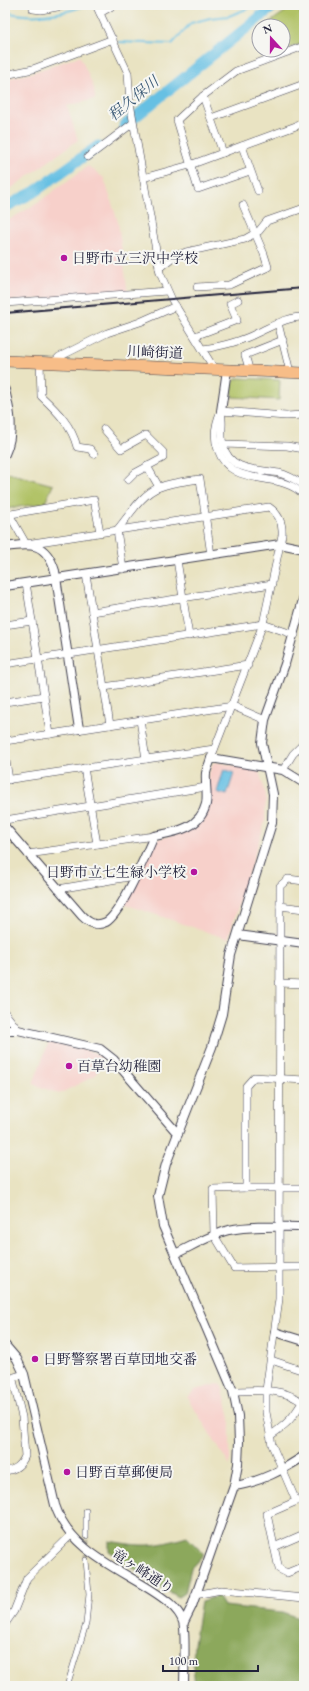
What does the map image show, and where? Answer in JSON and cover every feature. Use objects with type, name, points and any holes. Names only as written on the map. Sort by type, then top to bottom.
[{"type":"main road","name":"川崎街道","points":[[5,361],[304,373]]},
{"type":"street","points":[[33,9],[68,5]]},
{"type":"street","points":[[96,5],[128,72],[130,105],[159,268],[176,306],[215,370]]},
{"type":"street","points":[[100,13],[114,5]]},
{"type":"street","points":[[5,75],[33,69],[113,39]]},
{"type":"street","points":[[250,171],[198,189],[177,120],[204,96],[236,71],[304,46]]},
{"type":"street","points":[[212,118],[304,84]]},
{"type":"street","points":[[204,96],[224,153]]},
{"type":"street","points":[[88,157],[133,122]]},
{"type":"street","points":[[143,178],[190,165],[304,125]]},
{"type":"street","points":[[242,146],[258,192]]},
{"type":"street","points":[[197,287],[229,285],[268,266],[244,205]]},
{"type":"street","points":[[159,268],[173,257],[186,252],[245,239],[268,221],[304,208]]},
{"type":"street","points":[[5,303],[168,291]]},
{"type":"street","points":[[195,336],[237,320],[230,304],[238,300]]},
{"type":"street","points":[[53,363],[59,357],[107,333],[140,322],[176,306]]},
{"type":"street","points":[[203,349],[224,346],[278,323],[298,316],[304,317]]},
{"type":"street","points":[[278,323],[290,372]]},
{"type":"street","points":[[248,371],[248,364],[245,355],[283,340]]},
{"type":"street","points":[[40,362],[42,396],[63,417],[74,437],[77,448],[90,449],[94,454]]},
{"type":"street","points":[[226,370],[221,411],[217,421],[216,445],[226,464],[235,472],[245,477],[290,485],[304,495]]},
{"type":"street","points":[[5,390],[10,411],[11,427],[9,444],[5,454]]},
{"type":"street","points":[[221,411],[286,416],[304,415]]},
{"type":"street","points":[[221,411],[224,421],[223,444],[232,460],[240,467],[249,470],[279,473],[304,485]]},
{"type":"street","points":[[104,429],[122,450],[146,436],[163,452],[163,458],[147,466],[128,480]]},
{"type":"street","points":[[223,444],[288,446],[304,449]]},
{"type":"street","points":[[147,466],[159,487]]},
{"type":"street","points":[[123,569],[117,530],[148,494],[159,487],[200,479],[212,555]]},
{"type":"street","points":[[79,729],[52,560],[45,552],[36,546],[26,544],[7,514],[94,500],[100,532]]},
{"type":"street","points":[[5,547],[269,507],[280,518],[283,527],[263,624],[233,706],[214,749],[206,772],[206,804],[199,817],[191,826],[179,831],[28,854]]},
{"type":"street","points":[[5,586],[280,544],[304,549]]},
{"type":"street","points":[[177,560],[189,636]]},
{"type":"street","points":[[86,574],[110,725]]},
{"type":"street","points":[[26,583],[50,734]]},
{"type":"street","points":[[92,612],[272,584]]},
{"type":"street","points":[[184,1686],[184,1622],[234,1486],[238,1464],[238,1416],[233,1391],[163,1226],[158,1196],[162,1176],[212,1047],[222,1014],[231,955],[272,823],[273,794],[266,768],[262,743],[265,720],[295,635],[304,596]]},
{"type":"street","points":[[5,625],[32,621]]},
{"type":"street","points":[[5,664],[263,624],[295,635]]},
{"type":"street","points":[[104,687],[248,665]]},
{"type":"street","points":[[5,702],[44,696]]},
{"type":"street","points":[[5,741],[233,706],[265,720]]},
{"type":"street","points":[[140,720],[146,759]]},
{"type":"street","points":[[283,770],[293,754],[304,743]]},
{"type":"street","points":[[5,754],[7,780],[214,749]]},
{"type":"street","points":[[212,758],[283,770],[304,782]]},
{"type":"street","points":[[84,768],[97,844]]},
{"type":"street","points":[[5,820],[206,787]]},
{"type":"street","points":[[5,827],[89,923],[97,924],[106,922],[114,916],[136,876],[154,836]]},
{"type":"street","points":[[58,889],[136,876]]},
{"type":"street","points":[[296,1501],[281,1469],[270,1436],[266,1412],[266,1390],[279,1299],[280,1267],[280,886],[288,879],[304,881]]},
{"type":"street","points":[[280,906],[304,909]]},
{"type":"street","points":[[238,935],[304,944]]},
{"type":"street","points":[[279,983],[304,984]]},
{"type":"street","points":[[5,1013],[18,1030]]},
{"type":"street","points":[[5,1030],[18,1030],[100,1049],[114,1060],[178,1134]]},
{"type":"street","points":[[246,1188],[246,1086],[254,1077],[304,1080]]},
{"type":"street","points":[[304,1188],[213,1189],[214,1235],[234,1268],[304,1267]]},
{"type":"street","points":[[175,1254],[214,1235],[230,1230],[252,1227],[304,1227]]},
{"type":"street","points":[[275,1332],[304,1341]]},
{"type":"street","name":"竜ヶ峰通り","points":[[5,1345],[17,1359],[24,1374],[55,1506],[61,1522],[71,1536],[89,1552],[164,1599],[178,1613],[184,1622]]},
{"type":"street","points":[[271,1360],[304,1371]]},
{"type":"street","points":[[5,1471],[16,1469],[23,1461],[25,1456],[22,1417],[13,1380],[14,1377],[24,1374]]},
{"type":"street","points":[[233,1391],[282,1391],[303,1400],[297,1413],[286,1425],[270,1436]]},
{"type":"street","points":[[234,1486],[246,1484],[281,1469],[304,1456]]},
{"type":"street","points":[[304,1498],[267,1514],[279,1569],[287,1573],[304,1566]]},
{"type":"street","points":[[86,1511],[86,1536]]},
{"type":"street","points":[[274,1547],[304,1534]]},
{"type":"street","points":[[5,1624],[14,1611],[27,1578],[71,1536]]},
{"type":"street","points":[[67,1686],[86,1624],[89,1594],[86,1560]]},
{"type":"street","points":[[195,1595],[221,1590],[304,1598]]},
{"type":"shaded area","points":[[80,56],[94,88],[95,99],[67,106],[78,140],[5,193],[5,79],[28,74]]},
{"type":"shaded area","name":"日野市立三沢中学校","points":[[88,166],[104,178],[118,222],[128,294],[5,301],[5,222],[33,206]]},
{"type":"shaded area","name":"日野市立七生緑小学校","points":[[217,762],[259,771],[266,795],[265,822],[228,939],[124,904],[156,839],[180,834],[194,828],[202,819],[209,773],[213,763]]},
{"type":"shaded area","name":"百草台幼稚園","points":[[49,1041],[96,1053],[102,1058],[96,1075],[59,1094],[33,1084]]},
{"type":"shaded area","points":[[221,1383],[230,1417],[230,1466],[187,1397],[195,1390]]},
{"type":"green space","points":[[295,5],[298,5],[304,22],[304,43],[291,48],[291,18],[276,18]]},
{"type":"green space","points":[[239,378],[280,380],[279,400],[232,397],[233,381]]},
{"type":"green space","points":[[5,472],[53,485],[45,503],[5,509]]},
{"type":"green space","points":[[187,1537],[204,1554],[191,1568],[185,1593],[179,1597],[158,1586],[109,1551],[109,1541],[148,1545],[165,1543]]},
{"type":"green space","points":[[218,1596],[224,1606],[282,1612],[304,1620],[304,1686],[195,1686],[193,1666],[194,1644],[201,1601]]},
{"type":"water","points":[[224,769],[234,773],[227,795],[217,792]]},
{"type":"waterway","points":[[5,12],[26,15],[46,15],[87,5]]},
{"type":"waterway","name":"程久保川","points":[[124,126],[275,5]]},
{"type":"waterway","points":[[119,42],[172,44],[191,23],[210,18],[229,16],[249,8]]},
{"type":"waterway","name":"程久保川","points":[[257,12],[262,15]]},
{"type":"waterway","name":"程久保川","points":[[5,207],[34,192],[98,146]]},
{"type":"tunnel","points":[[86,1536],[86,1560]]},
{"type":"railway","points":[[5,313],[304,288]]},
{"type":"place","name":"日野市立三沢中学校","points":[[64,258]]},
{"type":"place","name":"日野市立七生緑小学校","points":[[194,872]]},
{"type":"place","name":"百草台幼稚園","points":[[69,1066]]},
{"type":"place","name":"日野警察署百草団地交番","points":[[35,1359]]},
{"type":"place","name":"日野百草郵便局","points":[[67,1472]]}]
